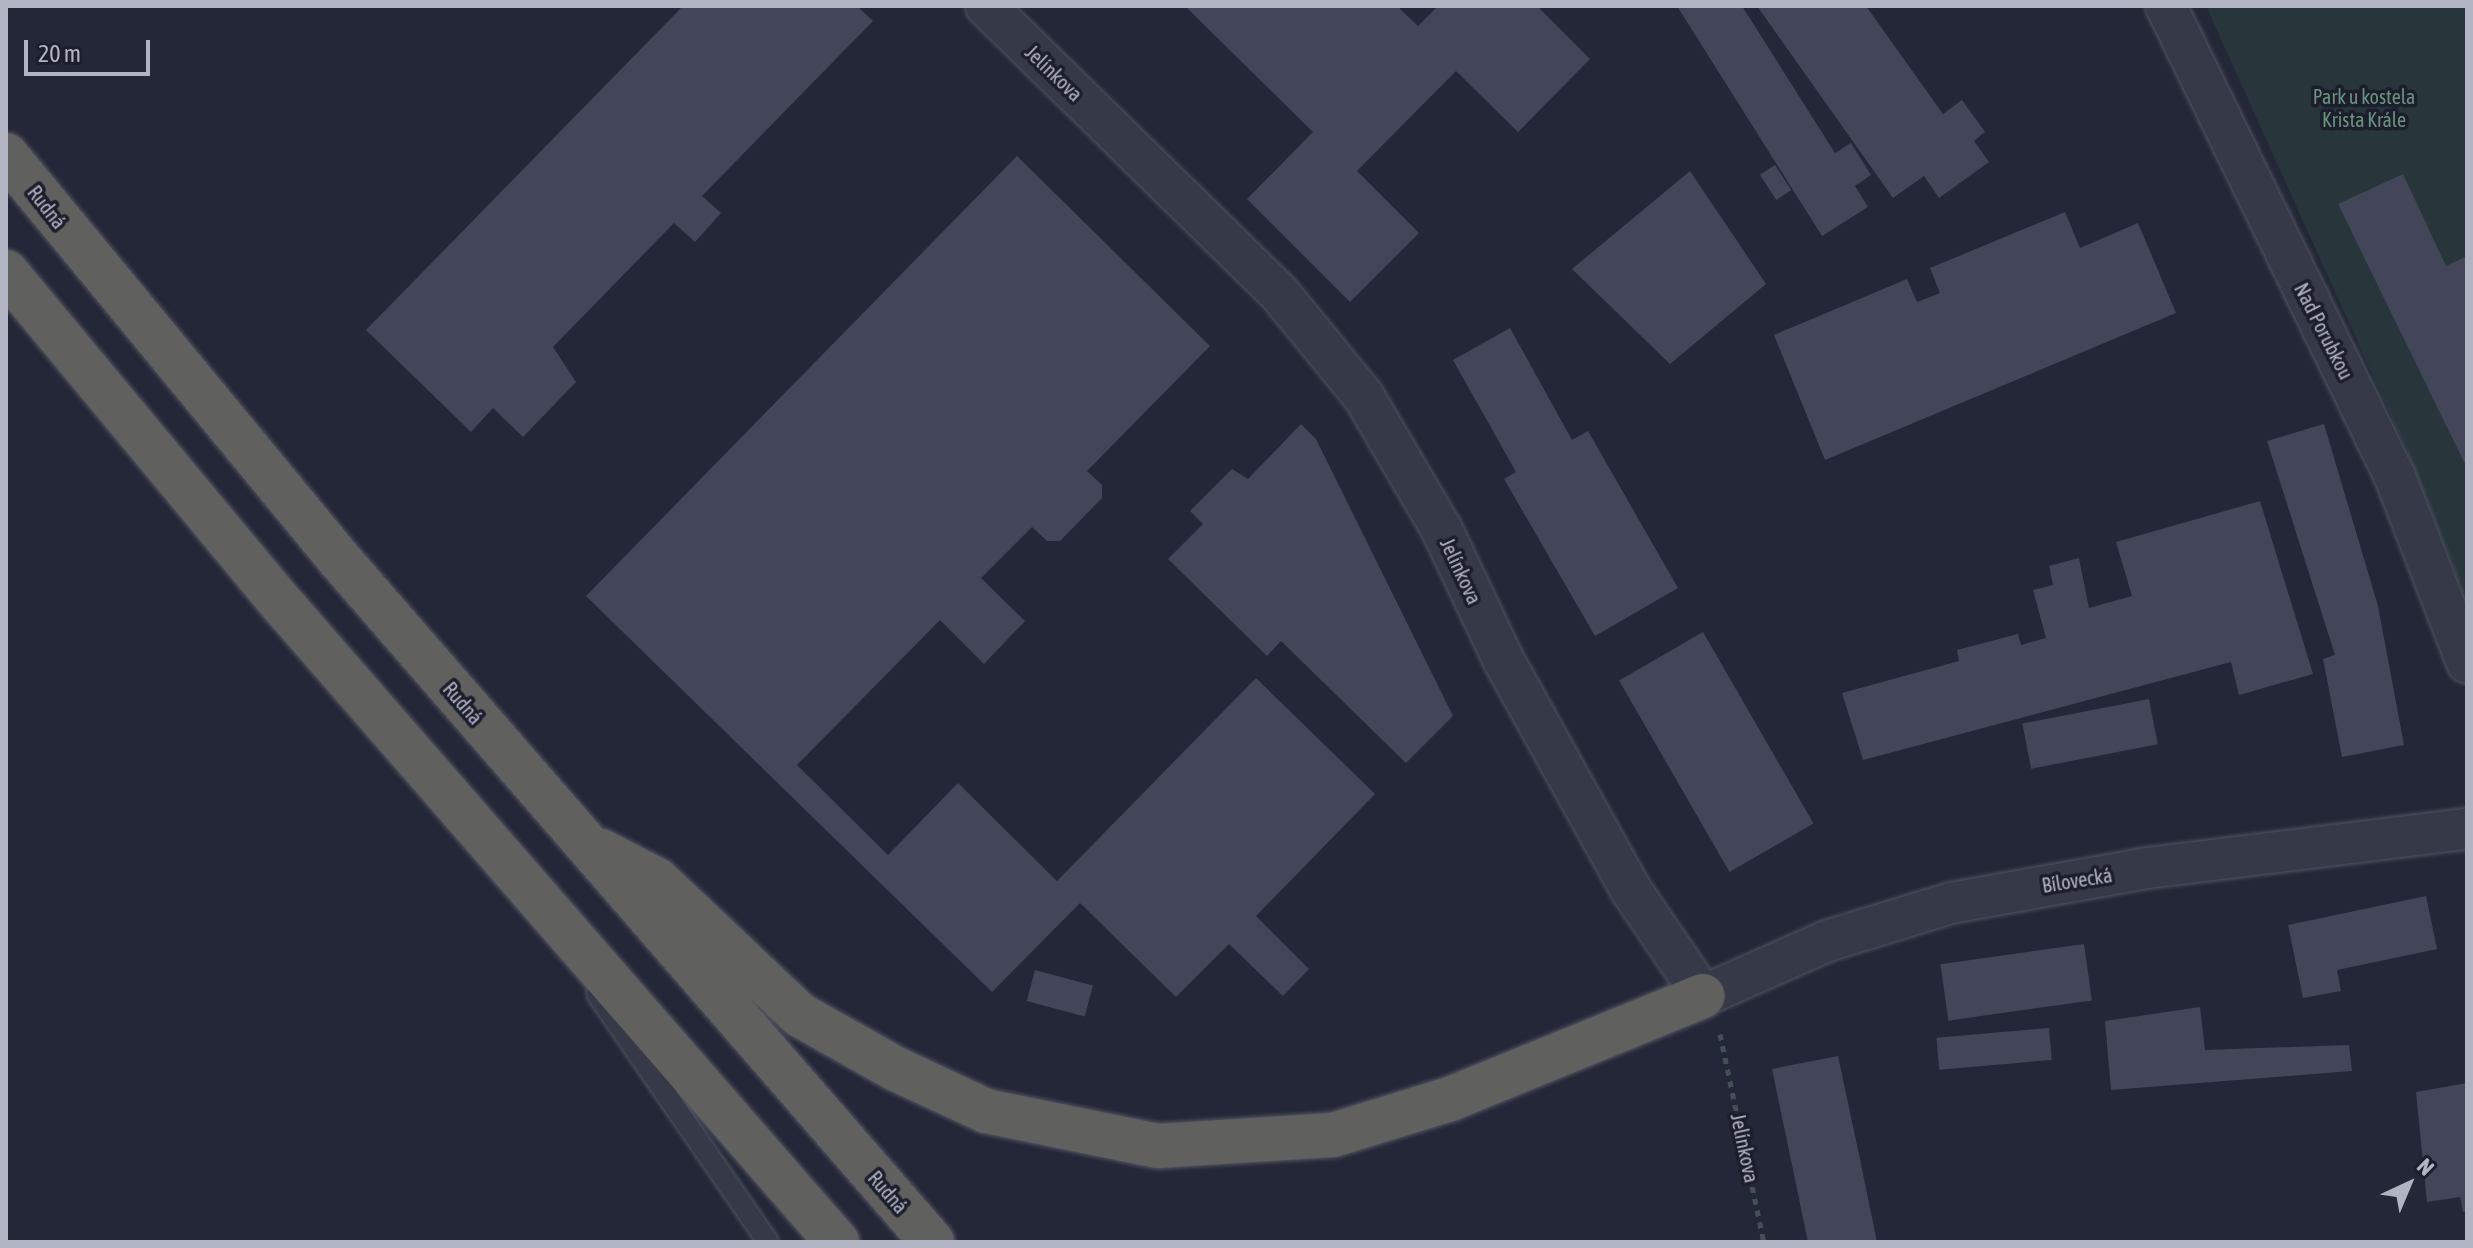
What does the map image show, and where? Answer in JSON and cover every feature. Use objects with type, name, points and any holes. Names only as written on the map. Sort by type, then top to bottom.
[{"type":"highway","name":"Rudná","points":[[6,155],[581,841],[932,1242]]},
{"type":"highway","points":[[6,272],[537,899],[837,1242]]},
{"type":"highway","points":[[581,841],[657,880],[800,1015],[896,1069],[986,1111],[1158,1146],[1333,1135],[1450,1099],[1703,996]]},
{"type":"street","name":"Jelínkova","points":[[986,6],[1279,293],[1364,397],[1442,530],[1504,661],[1631,890],[1703,996]]},
{"type":"street","name":"Nad Porubkou","points":[[2166,6],[2395,477],[2466,658]]},
{"type":"street","name":"Bílovecká","points":[[1703,996],[1849,932],[1951,903],[2148,868],[2467,829]]},
{"type":"lane","points":[[537,899],[667,1104],[768,1242]]},
{"type":"path","name":"Jelínkova","points":[[1703,996],[1721,1035],[1764,1242]]},
{"type":"green space","name":"Park u kostela Krista Krále","points":[[2206,6],[2467,6],[2467,601],[2410,458]]},
{"type":"building","points":[[683,6],[857,6],[873,21],[702,196],[721,213],[695,242],[674,223],[553,347],[576,382],[523,437],[493,408],[471,432],[366,330]]},
{"type":"building","points":[[1185,6],[1397,6],[1418,26],[1438,6],[1537,6],[1590,59],[1518,132],[1456,71],[1357,171],[1419,233],[1350,302],[1247,199],[1313,132]]},
{"type":"building","points":[[1677,6],[1742,6],[1835,153],[1851,143],[1871,175],[1855,186],[1868,207],[1822,236]]},
{"type":"building","points":[[1757,6],[1866,6],[1943,114],[1962,100],[1985,132],[1974,141],[1989,162],[1939,198],[1924,176],[1893,198]]},
{"type":"building","points":[[1017,156],[1210,346],[1087,471],[1102,485],[1102,498],[1060,541],[1047,541],[1032,527],[981,578],[1025,621],[984,664],[940,620],[797,765],[888,855],[958,783],[1057,881],[1256,678],[1375,794],[1256,916],[1309,969],[1283,996],[1229,944],[1176,997],[1080,903],[992,992],[586,596]]},
{"type":"building","points":[[1775,165],[1791,190],[1776,200],[1760,175]]},
{"type":"building","points":[[1690,171],[1766,284],[1670,364],[1572,269]]},
{"type":"building","points":[[2403,174],[2446,266],[2467,256],[2467,468],[2338,204]]},
{"type":"building","points":[[2065,212],[2080,248],[2138,223],[2176,313],[1825,460],[1774,335],[1907,279],[1917,302],[1940,293],[1930,268]]},
{"type":"building","points":[[1510,328],[1572,440],[1588,431],[1678,588],[1595,636],[1504,479],[1516,472],[1453,360]]},
{"type":"building","points":[[1301,424],[1316,439],[1453,716],[1406,763],[1281,641],[1267,656],[1168,559],[1203,524],[1190,511],[1232,469],[1248,479]]},
{"type":"building","points":[[2324,424],[2378,606],[2404,745],[2342,757],[2323,659],[2335,655],[2267,441]]},
{"type":"building","points":[[2260,501],[2313,674],[2239,695],[2231,662],[1863,760],[1842,693],[1959,661],[1957,650],[2018,634],[2021,645],[2046,638],[2033,590],[2053,585],[2049,566],[2079,558],[2089,608],[2132,596],[2116,542]]},
{"type":"building","points":[[1703,632],[1814,823],[1729,872],[1619,680]]},
{"type":"building","points":[[2149,699],[2158,744],[2031,769],[2022,724]]},
{"type":"building","points":[[2426,896],[2437,949],[2337,970],[2341,991],[2303,998],[2288,925]]},
{"type":"building","points":[[2084,944],[2092,1000],[1948,1021],[1940,964]]},
{"type":"building","points":[[1035,970],[1093,986],[1085,1016],[1027,1001]]},
{"type":"building","points":[[2200,1007],[2205,1050],[2349,1045],[2352,1071],[2111,1090],[2105,1021]]},
{"type":"building","points":[[2049,1028],[2052,1060],[1939,1070],[1936,1038]]},
{"type":"building","points":[[1838,1056],[1877,1242],[1808,1242],[1772,1069]]},
{"type":"building","points":[[2467,1083],[2467,1211],[2463,1212],[2460,1197],[2427,1202],[2416,1092]]}]
